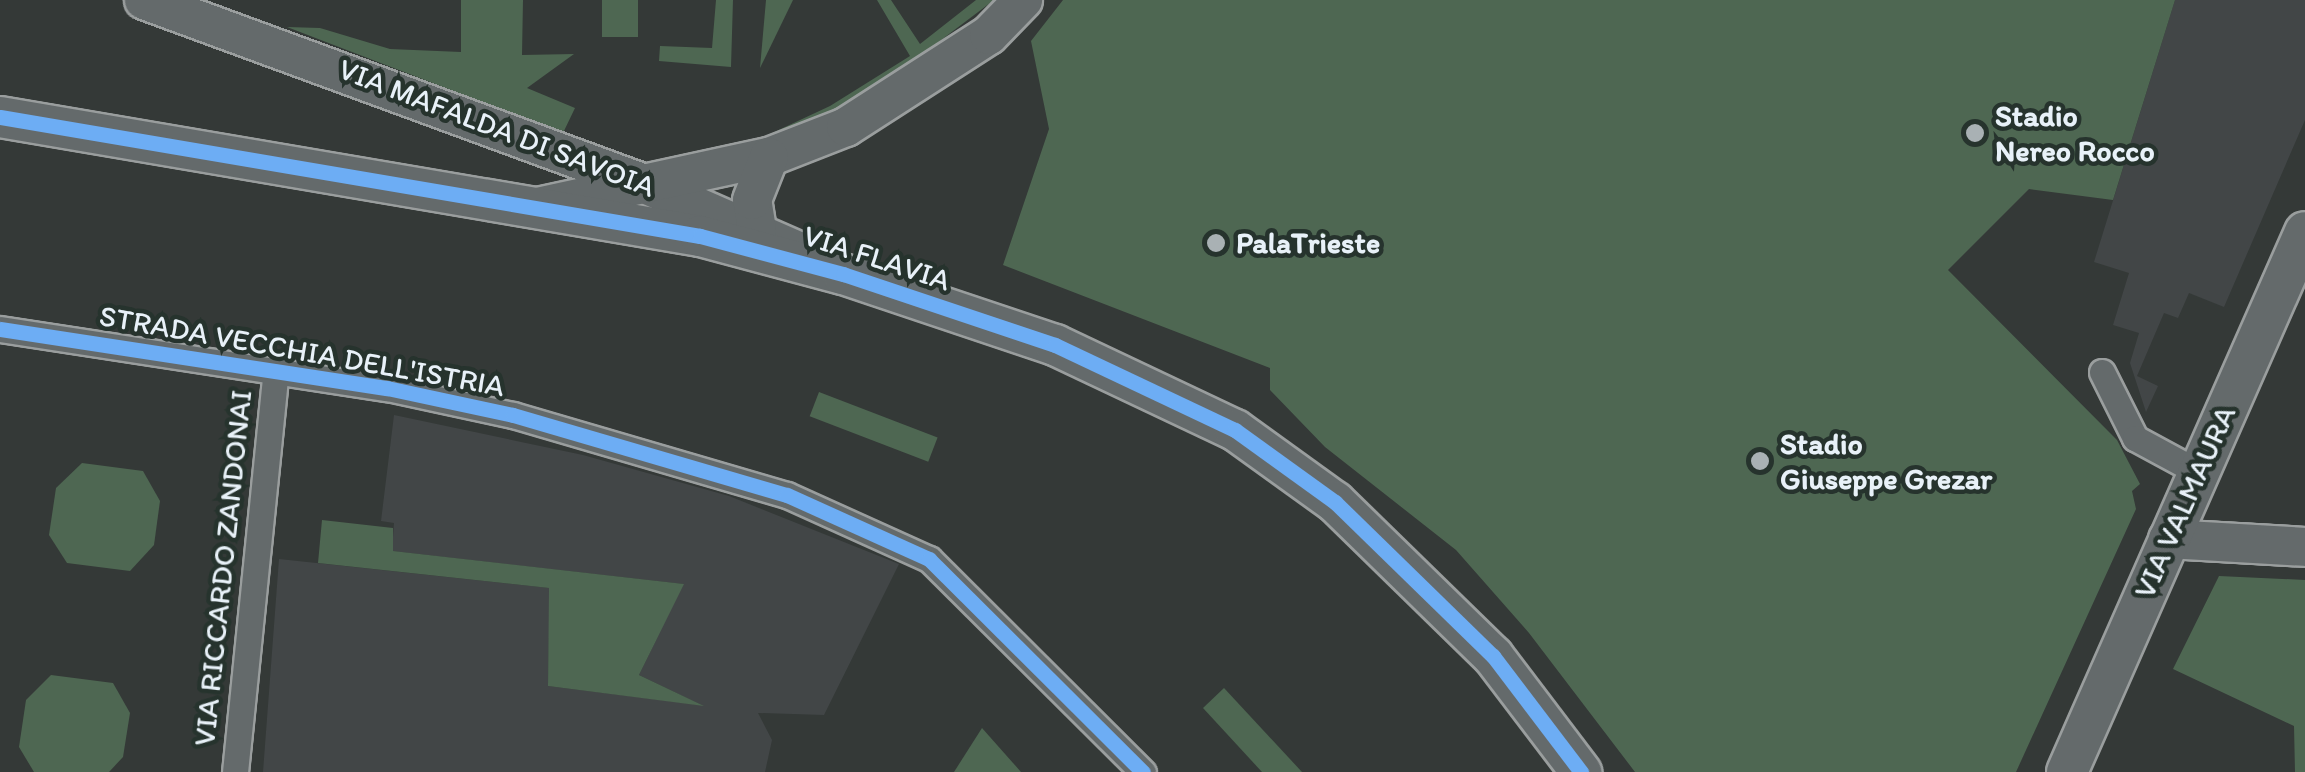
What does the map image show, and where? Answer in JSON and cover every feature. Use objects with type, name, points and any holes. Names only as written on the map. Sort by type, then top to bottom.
[{"type":"main road","name":"VIA FLAVIA","points":[[0,116],[700,236],[843,274],[1054,345],[1158,389],[1296,471],[1373,534],[1492,656],[1581,772]]},
{"type":"main road","name":"VIA VALMAURA","points":[[2067,772],[2305,232]]},
{"type":"street","name":"VIA MAFALDA DI SAVOIA","points":[[144,0],[645,184],[756,230],[843,274]]},
{"type":"street","points":[[530,209],[769,157],[846,126],[917,85],[989,35],[1023,0]]},
{"type":"street","points":[[756,230],[752,200],[769,157]]},
{"type":"street","name":"STRADA VECCHIA DELL'ISTRIA","points":[[0,329],[276,371],[514,415],[651,450],[787,495],[914,549],[1142,772]]},
{"type":"street","name":"VIA RICCARDO ZANDONAI","points":[[235,772],[276,371]]},
{"type":"street","points":[[2102,372],[2135,438],[2198,472]]},
{"type":"street","points":[[2168,538],[2305,547]]},
{"type":"shaded area","points":[[2175,0],[2305,0],[2305,120],[2224,307],[2189,293],[2178,318],[2164,313],[2137,376],[2158,386],[2146,412],[2130,363],[2139,333],[2113,325],[2129,273],[2094,262]]},
{"type":"shaded area","points":[[394,415],[583,455],[729,496],[899,564],[824,715],[758,713],[772,740],[765,772],[263,772],[279,559],[550,588],[548,686],[701,705],[639,675],[683,584],[392,551],[394,523],[381,521]]},
{"type":"green space","points":[[461,0],[523,0],[522,55],[574,54],[527,88],[575,108],[563,133],[287,27],[320,28],[390,49],[461,52]]},
{"type":"green space","points":[[602,0],[638,0],[638,37],[602,37]]},
{"type":"green space","points":[[716,0],[733,0],[731,67],[659,61],[660,46],[712,48]]},
{"type":"green space","points":[[766,0],[793,0],[760,68]]},
{"type":"green space","points":[[877,0],[891,0],[920,44],[976,0],[994,0],[842,115],[725,155],[830,106],[910,56]]},
{"type":"green space","points":[[1063,0],[2175,0],[2113,200],[2029,189],[1948,270],[2117,440],[2140,484],[2132,491],[2136,509],[2016,772],[1635,772],[1529,633],[1456,550],[1325,447],[1270,390],[1270,368],[1003,265],[1049,129],[1031,41]]},
{"type":"green space","points":[[819,392],[938,438],[928,462],[810,416]]},
{"type":"green space","points":[[82,463],[143,471],[160,501],[154,545],[130,571],[67,563],[49,535],[56,488]]},
{"type":"green space","points":[[322,520],[393,528],[393,551],[684,584],[639,675],[704,706],[548,686],[549,588],[318,563]]},
{"type":"green space","points":[[2219,576],[2305,580],[2305,772],[2295,772],[2294,726],[2173,669]]},
{"type":"green space","points":[[51,675],[113,683],[130,713],[123,757],[109,772],[34,772],[19,747],[26,700]]},
{"type":"green space","points":[[1224,688],[1302,772],[1262,772],[1203,708]]},
{"type":"green space","points":[[982,728],[1021,772],[954,772]]},
{"type":"cycle path","points":[[0,117],[700,236],[843,274],[1055,345],[1235,430],[1335,502],[1493,656],[1581,772]]},
{"type":"cycle path","points":[[0,329],[387,388],[513,415],[787,495],[929,559],[1143,772]]},
{"type":"place","name":"Stadio Nereo Rocco","points":[[1975,133]]},
{"type":"place","name":"PalaTrieste","points":[[1216,243]]},
{"type":"place","name":"Stadio Giuseppe Grezar","points":[[1760,461]]}]
